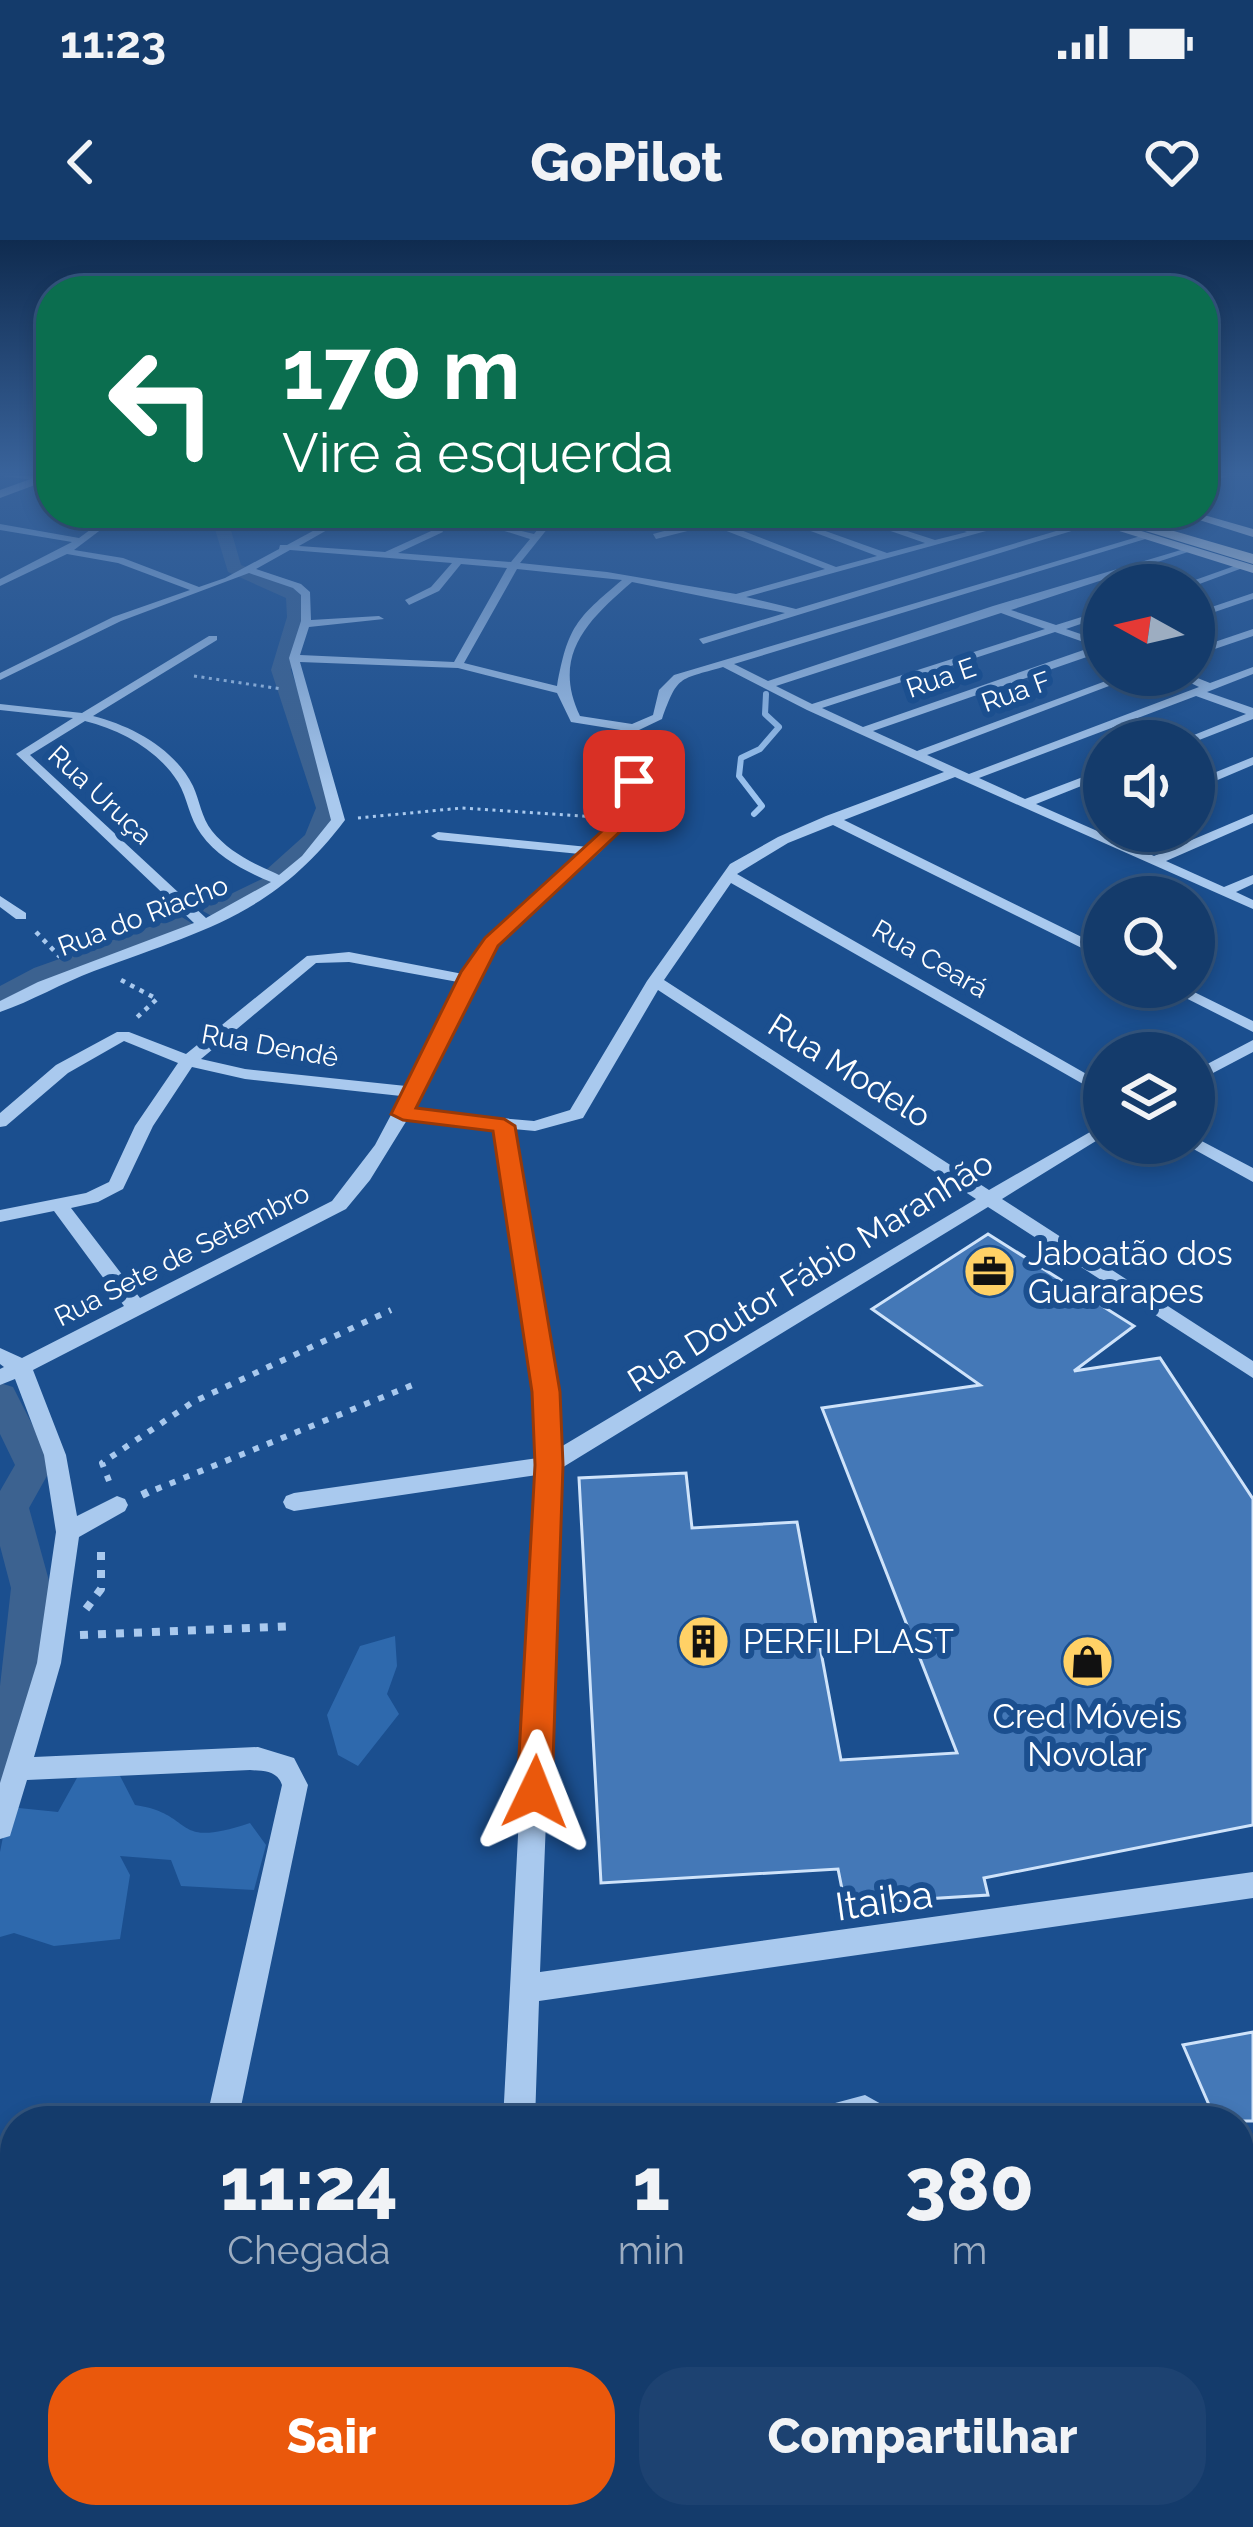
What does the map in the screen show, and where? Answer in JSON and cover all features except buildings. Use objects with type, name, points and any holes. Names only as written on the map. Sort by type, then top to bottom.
[{"type":"street","points":[[180,583],[199,590]]},
{"type":"street","points":[[0,677],[117,619],[216,583]]},
{"type":"street","points":[[281,583],[304,590],[304,624],[294,658],[338,820]]},
{"type":"street","points":[[410,602],[440,583]]},
{"type":"street","points":[[458,665],[504,583]]},
{"type":"street","points":[[626,583],[578,626],[562,691],[575,719],[632,728],[658,717],[665,690],[679,677],[999,583]]},
{"type":"street","points":[[653,583],[737,596],[798,613]]},
{"type":"street","points":[[737,596],[791,583]]},
{"type":"street","points":[[703,641],[897,583]]},
{"type":"street","points":[[925,583],[1083,639]]},
{"type":"street","points":[[767,685],[1082,583]]},
{"type":"street","points":[[1215,609],[1253,596]]},
{"type":"street","points":[[304,624],[379,619]]},
{"type":"street","points":[[811,708],[1083,620]]},
{"type":"street","points":[[1215,646],[1253,632]]},
{"type":"street","name":"Rua Uruça","points":[[205,925],[24,757],[27,749],[213,638]]},
{"type":"street","name":"Rua E","points":[[862,730],[1083,653]]},
{"type":"street","points":[[294,658],[458,665],[562,691]]},
{"type":"street","points":[[724,663],[811,708],[1083,830]]},
{"type":"street","points":[[1215,683],[1253,670]]},
{"type":"street","name":"Rua F","points":[[917,755],[1083,693]]},
{"type":"street","points":[[1215,695],[1253,713]]},
{"type":"street","points":[[403,1114],[504,1126],[547,1125],[577,1114],[655,981],[728,875],[747,857],[831,819],[1179,696]]},
{"type":"street","points":[[0,707],[86,716],[153,749],[187,785],[199,822],[216,845],[275,878]]},
{"type":"street","points":[[1215,729],[1253,713]]},
{"type":"street","points":[[623,819],[633,793],[632,728]]},
{"type":"street","points":[[1215,777],[1253,761]]},
{"type":"street","points":[[1026,803],[1083,780]]},
{"type":"street","points":[[1154,861],[1253,818]]},
{"type":"street","name":"Rua Sete de Setembro","points":[[6,1369],[138,1310],[339,1204],[364,1179],[403,1114],[467,979],[524,906],[623,819]]},
{"type":"street","points":[[831,819],[1083,944]]},
{"type":"street","name":"Rua do Riacho","points":[[0,1007],[91,964],[247,906],[338,820]]},
{"type":"street","points":[[438,836],[591,851]]},
{"type":"street","points":[[1134,852],[1253,905]]},
{"type":"street","name":"Rua Ceará","points":[[728,875],[1083,1079]]},
{"type":"street","points":[[1226,892],[1253,879]]},
{"type":"street","points":[[0,900],[21,916]]},
{"type":"street","points":[[0,1216],[117,1185],[150,1116],[188,1061],[301,965],[324,955],[467,979]]},
{"type":"street","name":"Rua Modelo","points":[[655,981],[1253,1371]]},
{"type":"street","points":[[1215,1008],[1253,1027]]},
{"type":"street","points":[[0,1122],[62,1070],[119,1036]]},
{"type":"street","name":"Rua Dendê","points":[[119,1036],[188,1061],[291,1081],[413,1092]]},
{"type":"street","points":[[1215,1066],[1253,1045]]},
{"type":"street","points":[[504,1126],[544,1355],[549,1465],[520,2106]]},
{"type":"street","name":"Rua Doutor Fábio Maranhão","points":[[549,1465],[988,1194],[1083,1141]]},
{"type":"street","points":[[1215,1154],[1253,1176]]},
{"type":"street","points":[[59,1204],[138,1310]]},
{"type":"street","points":[[0,1827],[50,1664],[68,1532],[55,1455],[6,1369]]},
{"type":"street","points":[[294,1502],[549,1465]]},
{"type":"street","points":[[68,1532],[117,1505]]},
{"type":"street","points":[[20,1769],[250,1758],[282,1763],[293,1774],[296,1784],[225,2106]]},
{"type":"street","name":"Itaiba","points":[[525,1989],[1149,1904],[1253,1885]]},
{"type":"path","points":[[159,671],[278,688]]},
{"type":"path","points":[[338,820],[454,808],[623,819]]},
{"type":"path","points":[[21,916],[63,960]]},
{"type":"path","points":[[91,964],[157,999],[119,1036]]},
{"type":"path","points":[[296,1626],[64,1636],[101,1589],[100,1547],[117,1505],[103,1463],[193,1402],[391,1310]]},
{"type":"path","points":[[117,1505],[308,1423],[415,1384]]},
{"type":"shaded area","points":[[395,1636],[397,1666],[387,1694],[399,1714],[358,1766],[338,1755],[327,1715],[360,1646]]},
{"type":"shaded area","points":[[119,1774],[135,1805],[168,1815],[195,1832],[250,1823],[266,1845],[254,1890],[181,1886],[171,1860],[120,1856],[130,1875],[120,1939],[54,1946],[14,1933],[0,1937],[0,1852],[9,1807],[58,1812],[78,1776]]},
{"type":"waterway","points":[[273,583],[288,590],[297,606],[281,670],[327,808],[315,838],[274,875]]},
{"type":"waterway","points":[[754,814],[762,806],[739,776],[741,758],[760,749],[779,727],[765,714],[766,694]]},
{"type":"waterway","points":[[215,911],[263,885]]},
{"type":"waterway","points":[[0,997],[43,974],[180,924]]},
{"type":"waterway","points":[[0,1396],[34,1465],[10,1508],[31,1588],[18,1723],[0,1774]]},
{"type":"place","name":"Jaboatão dos Guararapes","points":[[989,1272]]},
{"type":"place","name":"PERFILPLAST","points":[[704,1641]]},
{"type":"place","name":"Cred Móveis Novolar","points":[[1087,1662]]},
{"type":"route","points":[[535,1792],[549,1465],[546,1392],[544,1355],[504,1126],[403,1114],[471,972],[491,942],[524,906],[619,825],[631,806],[634,781]]}]
